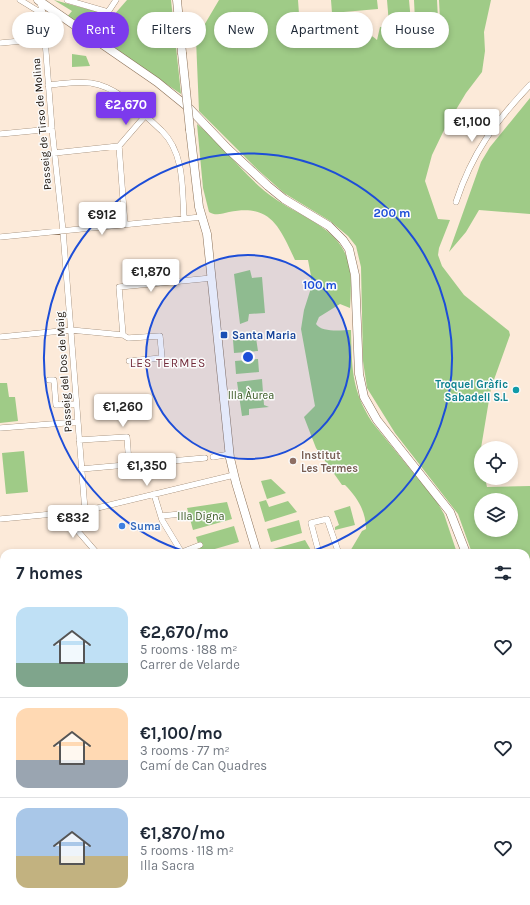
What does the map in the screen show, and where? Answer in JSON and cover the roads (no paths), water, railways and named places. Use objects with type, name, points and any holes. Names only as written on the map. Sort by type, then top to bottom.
[{"type":"main road","points":[[177,0],[198,207],[208,234],[230,454],[234,475],[257,549]]},
{"type":"main road","points":[[39,1],[54,12]]},
{"type":"main road","points":[[64,19],[157,82],[189,108],[233,154],[268,186],[284,199],[329,226],[343,240],[351,255],[355,275],[359,374],[364,397],[377,420],[450,512],[464,549]]},
{"type":"street","points":[[20,0],[40,12]]},
{"type":"street","points":[[67,0],[108,12],[116,0]]},
{"type":"street","name":"Passeig de Tirso de Molina","points":[[39,1],[42,12]]},
{"type":"street","points":[[0,43],[12,42]]},
{"type":"street","name":"Passeig de Tirso de Molina","points":[[45,48],[54,153],[63,231]]},
{"type":"street","points":[[48,86],[91,82],[104,86],[117,92],[169,138],[178,156],[184,219]]},
{"type":"street","points":[[456,202],[470,164],[484,140],[530,85]]},
{"type":"street","points":[[54,153],[119,146],[145,116]]},
{"type":"street","points":[[0,134],[52,129]]},
{"type":"street","points":[[119,146],[125,225]]},
{"type":"street","points":[[0,237],[202,217]]},
{"type":"street","name":"Passeig del Dos de Maig","points":[[63,231],[85,511]]},
{"type":"street","points":[[123,335],[119,287],[212,278]]},
{"type":"street","points":[[0,337],[70,330],[123,335],[128,338],[160,336],[162,358],[129,361]]},
{"type":"street","points":[[49,380],[54,380],[56,405],[76,404]]},
{"type":"street","points":[[0,428],[77,422]]},
{"type":"street","points":[[79,440],[127,437],[129,464]]},
{"type":"street","points":[[213,457],[230,454]]},
{"type":"street","points":[[81,469],[205,458]]},
{"type":"street","points":[[0,519],[85,511],[234,475]]},
{"type":"street","points":[[154,494],[160,516],[180,549]]},
{"type":"street","points":[[63,514],[94,549]]},
{"type":"street","points":[[160,516],[181,514]]},
{"type":"street","points":[[318,549],[311,523],[327,519],[337,549]]},
{"type":"street","points":[[190,549],[200,545]]},
{"type":"place","name":"Santa Maria","points":[[224,335]]},
{"type":"place","name":"Troquel Gràfic Sabadell S.L","points":[[516,390]]},
{"type":"place","name":"Institut Les Termes","points":[[293,461]]},
{"type":"place","name":"Suma","points":[[122,526]]},
{"type":"district","name":"LES TERMES","points":[[168,363]]},
{"type":"park label","name":"Illa Àurea","points":[[251,395]]},
{"type":"park label","name":"Illa Digna","points":[[201,516]]}]
